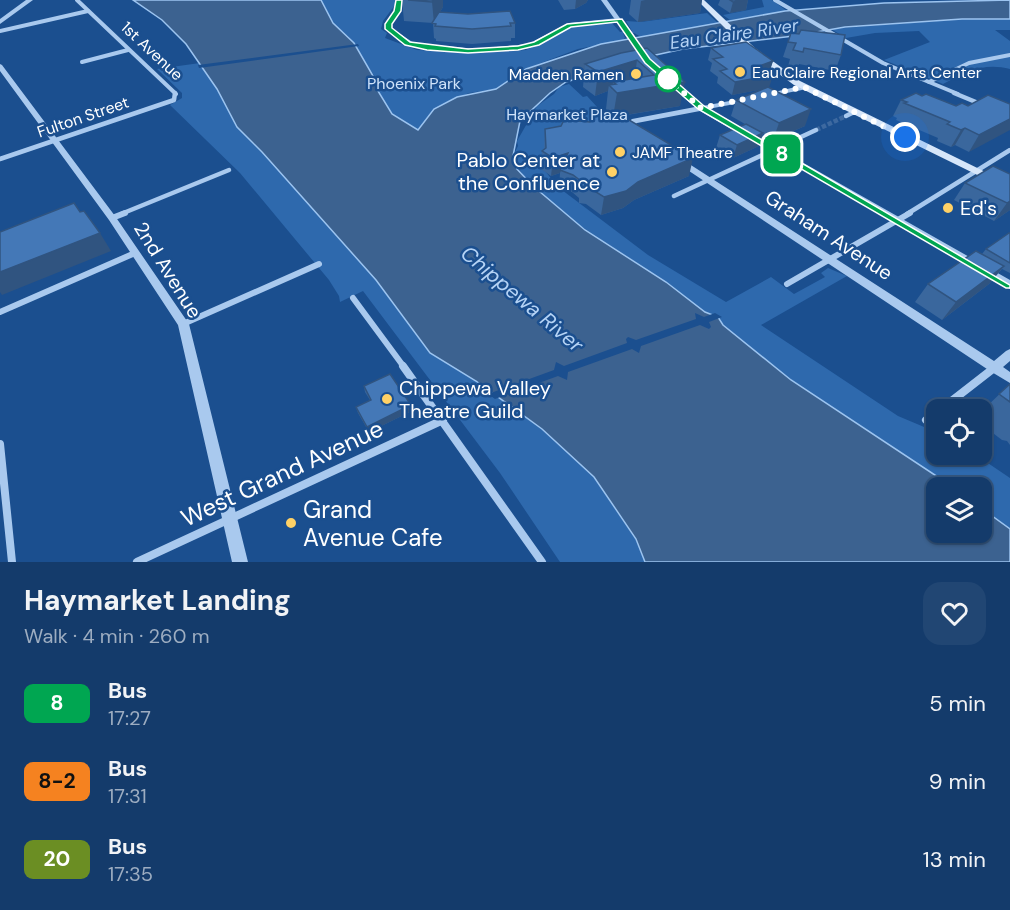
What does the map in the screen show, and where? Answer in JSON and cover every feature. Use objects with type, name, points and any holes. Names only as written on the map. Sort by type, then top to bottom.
[{"type":"main road","points":[[700,0],[747,45],[804,87],[850,114],[1010,188]]},
{"type":"street","points":[[0,22],[30,0]]},
{"type":"street","name":"1st Avenue","points":[[77,0],[176,94],[174,100]]},
{"type":"street","points":[[399,0],[398,11],[388,24],[389,29],[408,44],[427,48],[468,51],[518,48],[537,44],[569,25],[619,20]]},
{"type":"street","points":[[604,0],[648,61]]},
{"type":"street","points":[[775,0],[883,63],[992,109]]},
{"type":"street","points":[[0,31],[88,11]]},
{"type":"street","points":[[82,62],[128,50]]},
{"type":"street","points":[[929,82],[969,63],[1010,55]]},
{"type":"street","name":"2nd Avenue","points":[[0,66],[112,218],[183,324],[240,562]]},
{"type":"street","points":[[667,78],[701,108],[1010,285]]},
{"type":"street","points":[[642,135],[631,128],[630,123],[804,87]]},
{"type":"street","name":"Fulton Street","points":[[0,159],[174,100]]},
{"type":"street","points":[[674,196],[816,130]]},
{"type":"street","points":[[787,284],[898,220],[1010,150]]},
{"type":"street","name":"Graham Avenue","points":[[667,152],[1010,378]]},
{"type":"street","points":[[112,218],[228,170]]},
{"type":"street","points":[[0,312],[135,253]]},
{"type":"street","points":[[183,324],[319,264]]},
{"type":"street","points":[[353,298],[443,420],[542,562]]},
{"type":"street","points":[[954,399],[1010,354]]},
{"type":"street","name":"West Grand Avenue","points":[[137,562],[443,420]]},
{"type":"street","points":[[0,444],[12,562]]},
{"type":"green space","name":"Phoenix Park","points":[[321,0],[395,0],[395,5],[383,21],[381,29],[387,33],[385,38],[417,50],[479,53],[526,50],[574,26],[612,23],[620,32],[632,31],[626,21],[641,22],[707,13],[718,23],[641,37],[634,33],[623,33],[625,38],[623,40],[578,49],[525,69],[496,89],[469,93],[434,109],[418,130],[392,114],[377,91],[375,77],[349,37],[333,23]]},
{"type":"green space","points":[[762,0],[772,0],[787,11],[730,20],[723,15],[764,7]]},
{"type":"green space","points":[[962,19],[1010,19],[1010,30],[995,30],[1010,41],[1010,69],[992,67],[975,69],[943,84],[884,60],[930,42],[919,31],[875,33],[846,38],[831,29]]},
{"type":"green space","points":[[200,63],[218,90],[237,127],[376,280],[430,353],[476,381],[542,429],[594,477],[636,540],[645,562],[560,562],[500,473],[363,291],[340,302],[329,280],[240,173],[170,105],[182,98],[182,93],[157,69]]},
{"type":"green space","name":"Haymarket Plaza","points":[[569,84],[583,97],[587,96],[609,120],[545,171],[558,187],[648,255],[726,302],[771,277],[794,294],[825,277],[821,273],[828,268],[847,276],[761,325],[898,416],[926,428],[926,465],[991,465],[1010,478],[1010,529],[992,516],[992,477],[938,477],[791,380],[723,325],[718,317],[705,312],[576,223],[544,198],[531,185],[513,156],[518,146],[517,141],[537,106],[554,94],[559,87]]},
{"type":"water","points":[[133,0],[321,0],[333,23],[354,43],[392,114],[418,130],[434,109],[457,97],[496,89],[526,69],[601,44],[785,11],[884,3],[1010,0],[1010,19],[962,19],[845,27],[794,36],[683,49],[651,56],[566,82],[550,93],[520,121],[513,156],[517,169],[533,186],[585,230],[666,282],[705,312],[718,317],[723,325],[791,380],[938,477],[926,477],[926,543],[992,543],[992,516],[1010,529],[1010,562],[645,562],[636,539],[594,477],[542,429],[476,381],[430,353],[376,280],[237,127],[217,89],[186,44],[162,20]]},
{"type":"pier","points":[[358,44],[359,46],[199,68],[198,65]]},
{"type":"pier","points":[[695,313],[704,317],[715,313],[722,317],[709,322],[711,327],[709,329],[700,325],[641,346],[639,353],[632,349],[568,372],[567,380],[558,376],[495,399],[488,394],[554,370],[556,362],[564,366],[627,343],[628,337],[636,340],[696,319]]},
{"type":"building","points":[[408,0],[433,0],[432,2]]},
{"type":"building","points":[[510,11],[515,23],[510,23],[511,26],[472,29],[435,26],[436,24],[432,23],[439,12],[468,14]]},
{"type":"building","points":[[801,30],[845,35],[841,55],[804,48],[803,52],[793,50],[796,43],[788,42],[791,33],[799,34]]},
{"type":"building","points":[[746,42],[773,61],[759,66],[773,75],[735,82],[720,71],[727,69],[713,59],[723,57],[711,48]]},
{"type":"building","points":[[647,48],[685,82],[617,93],[609,85],[616,84],[613,82],[654,75],[637,60],[598,72],[585,64],[621,53]]},
{"type":"building","points":[[768,87],[811,109],[779,123],[736,100]]},
{"type":"building","points":[[916,93],[922,96],[926,94],[956,106],[962,103],[968,106],[988,95],[1010,104],[1010,119],[979,135],[965,128],[961,130],[947,124],[950,122],[901,100]]},
{"type":"building","name":"Pablo Center at the Confluence","points":[[627,113],[629,120],[693,158],[638,182],[626,191],[604,197],[588,187],[581,186],[581,181],[560,170],[568,153],[553,158],[542,151],[546,148],[545,129],[561,126],[567,120],[590,122],[592,117],[598,114]]},
{"type":"building","points":[[746,124],[763,133],[737,145],[720,135]]},
{"type":"building","points":[[993,166],[1010,174],[1010,201],[1007,203],[965,183]]},
{"type":"building","points":[[74,203],[80,212],[84,211],[100,233],[0,272],[0,232]]},
{"type":"building","points":[[1010,233],[1010,263],[986,249]]},
{"type":"building","points":[[976,251],[1004,266],[956,302],[928,284]]},
{"type":"building","name":"Chippewa Valley Theatre Guild","points":[[390,374],[411,405],[367,427],[356,407],[371,400],[364,386]]},
{"type":"building","points":[[1010,384],[1010,402],[999,394]]},
{"type":"tunnel","points":[[816,130],[846,116]]},
{"type":"bus line","name":"8","points":[[399,0],[398,11],[389,21],[389,29],[408,44],[427,48],[468,51],[518,48],[537,44],[569,25],[619,20],[648,61],[701,108],[1010,285]]},
{"type":"place","name":"Eau Claire Regional Arts Center","points":[[740,72]]},
{"type":"place","name":"Madden Ramen","points":[[636,74]]},
{"type":"place","name":"JAMF Theatre","points":[[620,152]]},
{"type":"place","name":"Pablo Center at the Confluence","points":[[612,172]]},
{"type":"place","name":"Ed's","points":[[948,208]]},
{"type":"place","name":"Chippewa Valley Theatre Guild","points":[[387,399]]},
{"type":"place","name":"Grand Avenue Cafe","points":[[291,523]]},
{"type":"route","points":[[668,79],[701,108],[804,87],[905,137]]},
{"type":"water label","name":"Eau Claire River","points":[[734,34]]},
{"type":"water label","name":"Chippewa River","points":[[522,299]]}]
